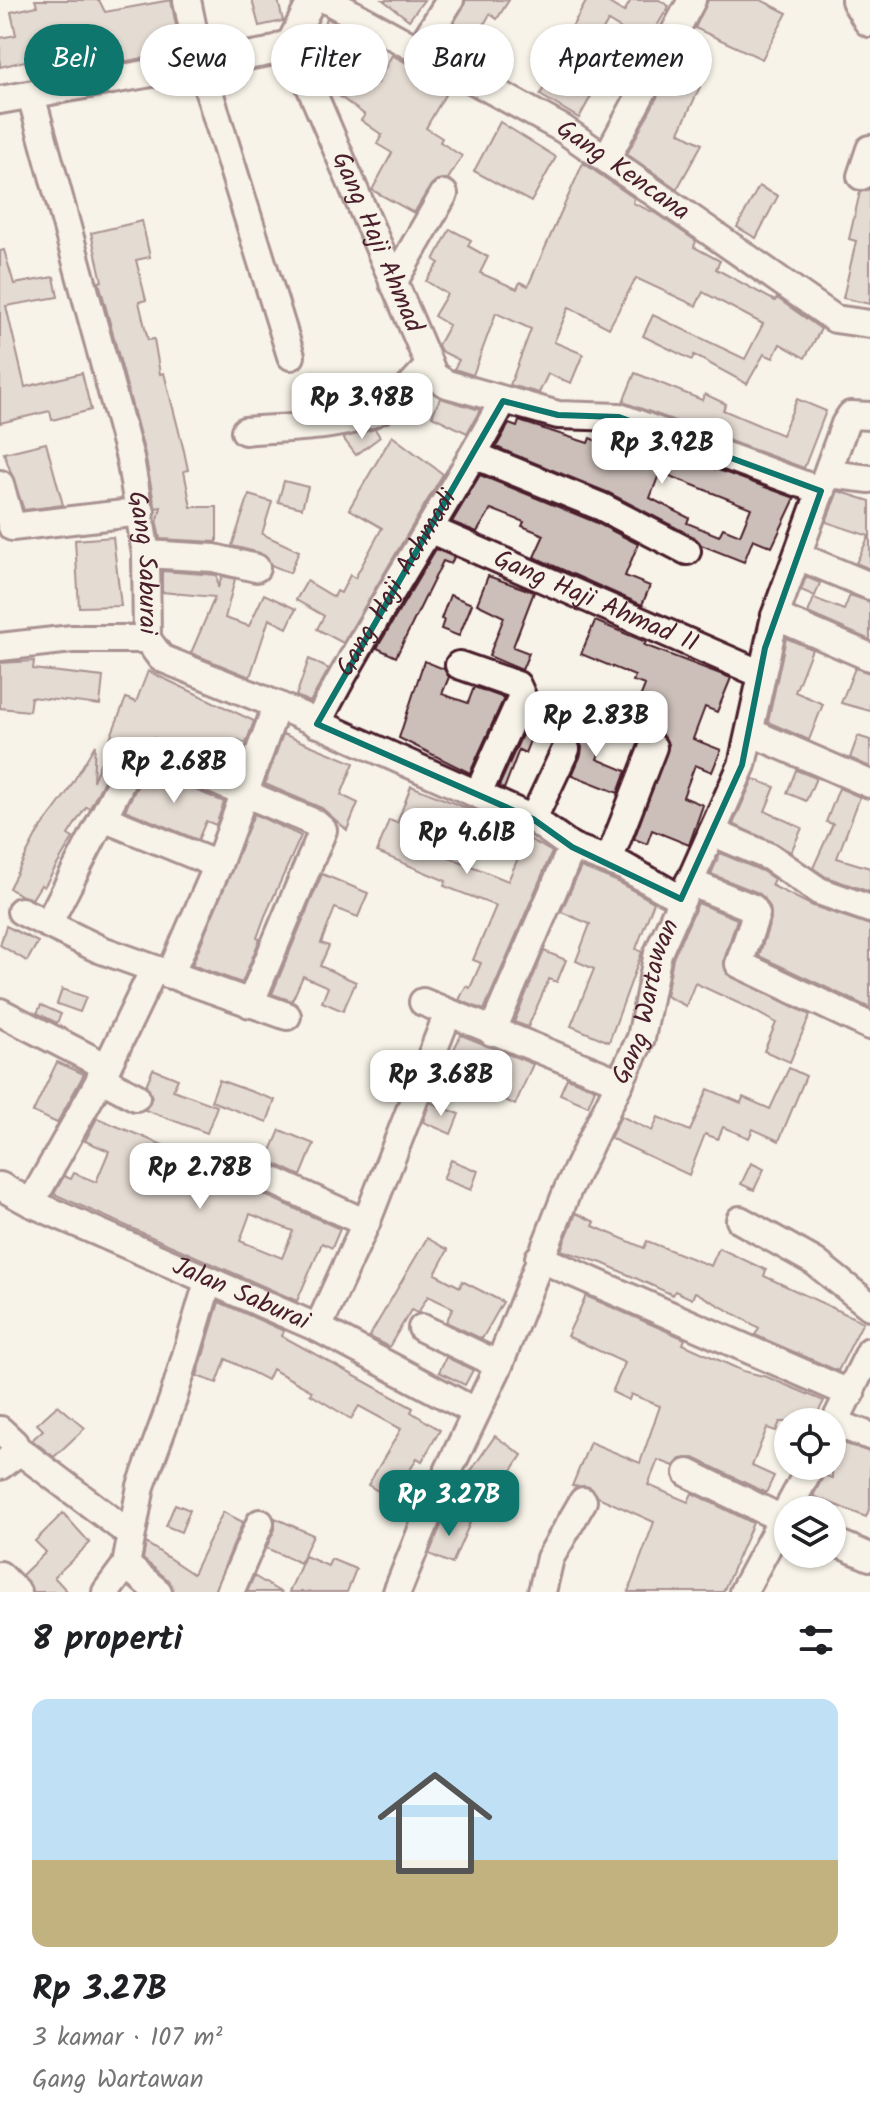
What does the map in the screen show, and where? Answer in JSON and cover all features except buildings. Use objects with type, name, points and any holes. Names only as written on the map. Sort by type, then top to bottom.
[{"type":"main road","points":[[858,0],[870,20]]},
{"type":"street","points":[[187,0],[192,24]]},
{"type":"street","points":[[300,24],[312,0]]},
{"type":"street","name":"Gang Kencana","points":[[327,0],[404,44]]},
{"type":"street","points":[[435,24],[450,0]]},
{"type":"street","points":[[607,157],[692,0]]},
{"type":"street","points":[[0,100],[25,96]]},
{"type":"street","name":"Gang Saburai","points":[[31,96],[122,428],[141,512],[146,554],[147,639],[161,658],[277,705],[533,819],[572,847],[685,890],[753,908],[756,914],[739,964],[870,1026]]},
{"type":"street","points":[[210,96],[291,356]]},
{"type":"street","name":"Gang Haji Ahmad","points":[[314,96],[428,367],[440,381],[558,415],[619,417],[825,482],[870,479]]},
{"type":"street","name":"Gang Kencana","points":[[501,96],[607,157],[826,313],[843,321],[870,324]]},
{"type":"street","points":[[861,176],[870,149]]},
{"type":"street","points":[[393,283],[444,194]]},
{"type":"street","points":[[245,431],[335,422],[380,410],[404,393],[428,367]]},
{"type":"street","name":"Gang Haji Achmadi","points":[[317,724],[353,654],[474,455],[503,401]]},
{"type":"street","name":"Gang Wartawan","points":[[397,1592],[412,1549],[499,1365],[539,1258],[641,1038],[658,953],[742,765],[775,616],[847,418],[851,415],[870,416]]},
{"type":"street","points":[[474,455],[602,507],[687,551]]},
{"type":"street","points":[[0,484],[6,528],[141,512]]},
{"type":"street","name":"Gang Haji Ahmad II","points":[[429,529],[761,674]]},
{"type":"street","points":[[146,554],[214,558],[256,568]]},
{"type":"street","points":[[798,556],[870,586]]},
{"type":"street","points":[[775,616],[870,657]]},
{"type":"street","points":[[0,647],[72,639],[147,639]]},
{"type":"street","points":[[459,665],[517,685],[522,696],[478,794]]},
{"type":"street","points":[[31,1203],[162,972],[218,865],[277,705]]},
{"type":"street","points":[[750,732],[870,784]]},
{"type":"street","points":[[609,860],[653,747]]},
{"type":"street","points":[[533,819],[566,749]]},
{"type":"street","points":[[49,922],[133,759],[142,752],[315,823],[324,833],[250,1004]]},
{"type":"street","points":[[103,818],[218,865]]},
{"type":"street","points":[[712,832],[770,857],[819,891],[870,909]]},
{"type":"street","points":[[492,1032],[572,847]]},
{"type":"street","points":[[21,911],[99,949],[287,1016]]},
{"type":"street","points":[[423,1002],[620,1082]]},
{"type":"street","points":[[0,1012],[103,1072],[136,1097]]},
{"type":"street","points":[[318,1328],[366,1223],[448,1013]]},
{"type":"street","points":[[234,1163],[366,1223]]},
{"type":"street","name":"Jalan Saburai","points":[[0,1186],[31,1203],[318,1328],[476,1412]]},
{"type":"street","points":[[740,1220],[815,1262],[870,1306]]},
{"type":"street","points":[[539,1258],[851,1394]]},
{"type":"street","points":[[106,1592],[126,1565],[141,1486],[173,1399],[208,1282]]},
{"type":"street","points":[[422,1328],[499,1365]]},
{"type":"street","points":[[843,1408],[870,1351]]},
{"type":"street","points":[[846,1430],[870,1436]]},
{"type":"street","points":[[0,1466],[20,1451],[130,1534]]},
{"type":"street","points":[[688,1473],[774,1516]]},
{"type":"street","points":[[542,1592],[550,1558],[583,1501]]},
{"type":"street","points":[[230,1592],[260,1523]]},
{"type":"street","points":[[743,1592],[774,1540]]},
{"type":"street","points":[[846,1547],[870,1557]]},
{"type":"street","points":[[126,1565],[158,1592]]},
{"type":"street","points":[[0,1575],[17,1592]]},
{"type":"highlighted area","points":[[503,401],[558,415],[619,417],[821,491],[765,648],[742,765],[681,899],[572,847],[533,819],[317,724]]}]
